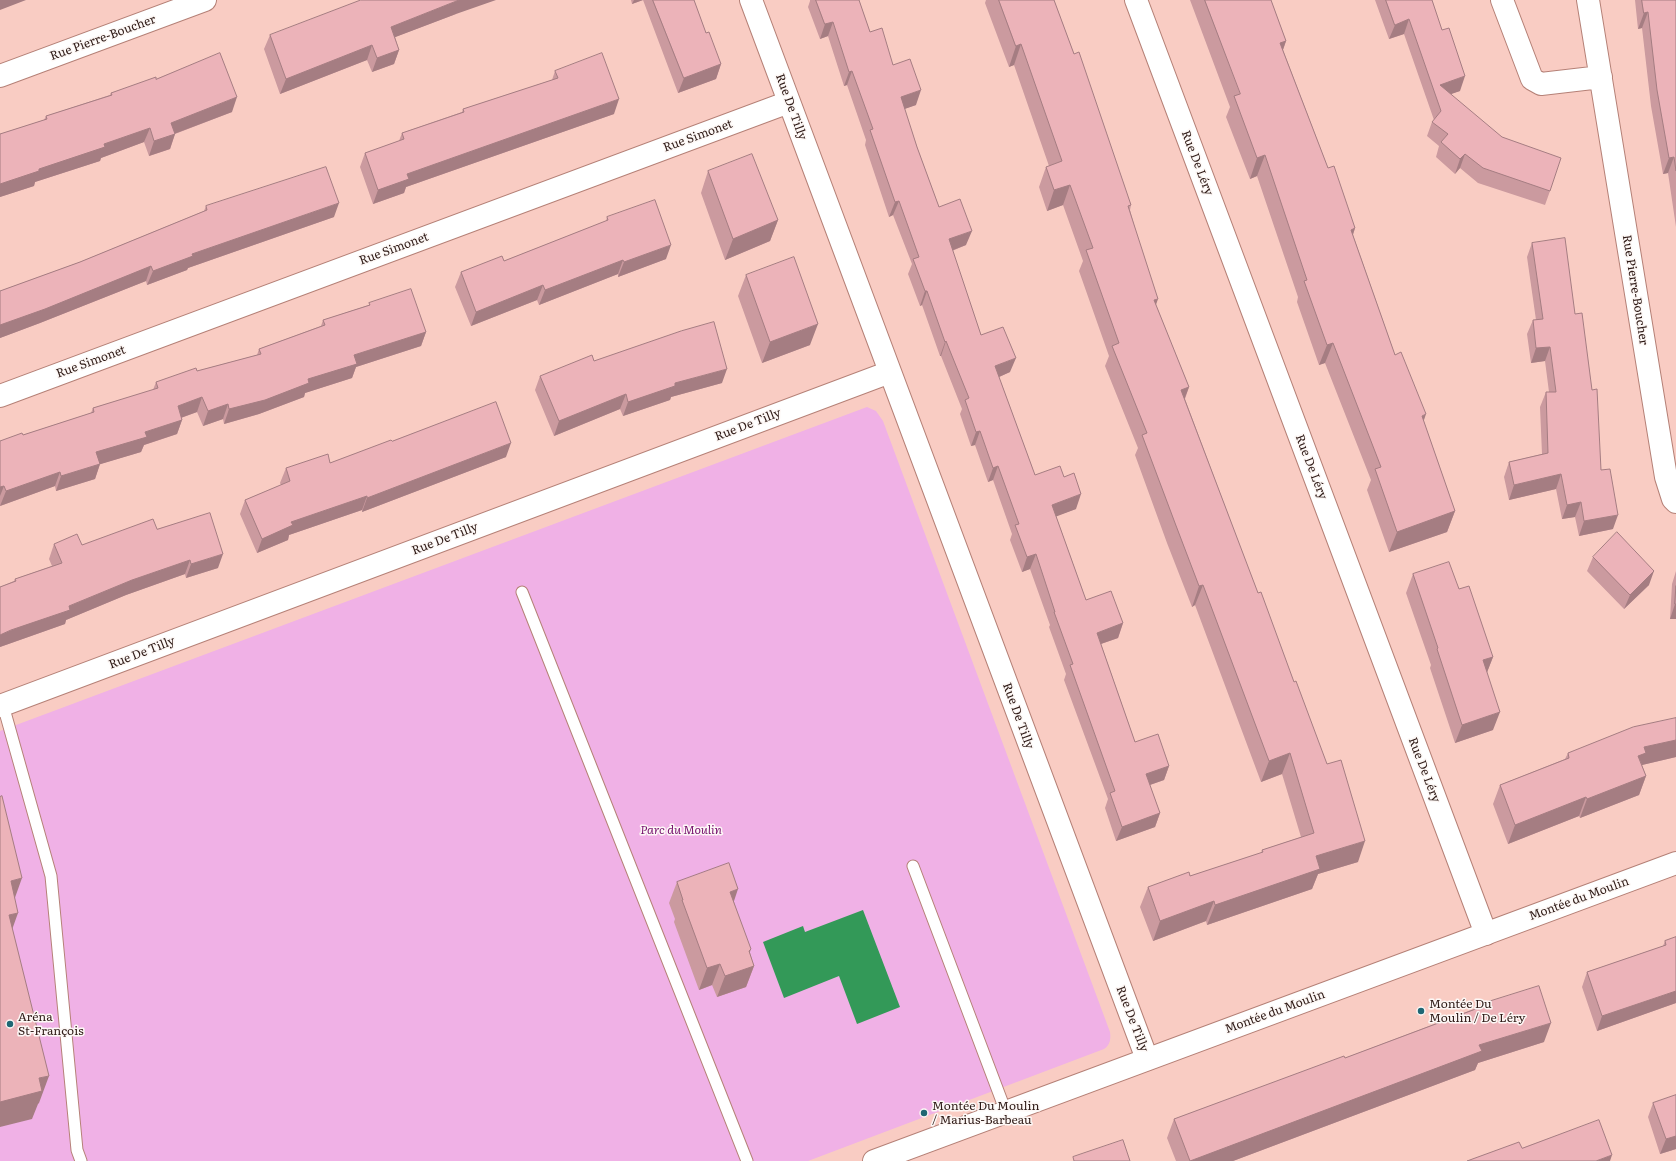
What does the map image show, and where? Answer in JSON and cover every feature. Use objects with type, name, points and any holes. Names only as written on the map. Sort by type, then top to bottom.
[{"type":"street","name":"Rue Pierre-Boucher","points":[[0,76],[206,0]]},
{"type":"street","name":"Rue De Tilly","points":[[751,0],[1147,1059]]},
{"type":"street","name":"Rue De Léry","points":[[1136,0],[1486,934]]},
{"type":"street","points":[[1502,0],[1532,79],[1541,84],[1601,77]]},
{"type":"street","name":"Rue Pierre-Boucher","points":[[1588,0],[1666,477],[1673,499],[1676,502]]},
{"type":"street","name":"Rue Simonet","points":[[0,396],[789,102]]},
{"type":"street","name":"Rue De Tilly","points":[[2,705],[890,372]]},
{"type":"street","name":"Montée du Moulin","points":[[874,1161],[903,1156],[1006,1112],[1676,863]]},
{"type":"lane","points":[[522,592],[747,1161]]},
{"type":"lane","points":[[2,705],[51,876],[77,1150],[81,1161]]},
{"type":"lane","points":[[913,866],[1006,1112]]},
{"type":"green space","name":"Parc du Moulin","points":[[867,407],[876,411],[883,421],[1110,1032],[1110,1042],[1108,1046],[1104,1049],[808,1161],[0,1161],[0,731]]},
{"type":"shaded area","points":[[863,910],[900,1007],[857,1024],[839,976],[784,998],[763,942],[803,926],[805,932]]},
{"type":"building","points":[[361,0],[459,0],[391,27],[399,50],[377,58],[372,45],[286,79],[270,35]]},
{"type":"building","points":[[653,0],[694,0],[706,33],[709,32],[721,64],[684,78]]},
{"type":"building","points":[[816,0],[859,0],[870,32],[882,28],[893,65],[910,59],[921,90],[901,97],[917,147],[939,207],[960,199],[972,231],[949,239],[981,335],[1003,327],[1016,358],[995,366],[1035,475],[1060,466],[1064,477],[1074,473],[1081,494],[1052,505],[1086,600],[1111,591],[1123,623],[1097,633],[1135,742],[1158,734],[1169,766],[1146,774],[1160,813],[1122,827],[1110,793],[1115,791],[1070,665],[1073,664],[1054,612],[1036,554],[1027,557],[1015,525],[1019,524],[998,466],[993,468],[980,431],[976,432],[965,400],[969,398],[946,341],[945,342],[927,291],[925,291],[913,259],[919,257],[899,201],[895,202],[870,130],[873,129],[852,71],[849,72],[833,22],[825,24]]},
{"type":"building","points":[[999,0],[1054,0],[1074,54],[1079,52],[1131,205],[1128,206],[1158,299],[1154,300],[1189,387],[1181,390],[1258,593],[1261,592],[1294,682],[1296,681],[1327,764],[1341,760],[1365,841],[1316,856],[1320,869],[1215,905],[1214,901],[1160,921],[1148,887],[1189,872],[1190,876],[1263,852],[1262,850],[1314,833],[1290,753],[1269,761],[1203,585],[1199,586],[1175,523],[1142,435],[1147,433],[1112,346],[1119,343],[1086,250],[1093,248],[1070,185],[1054,190],[1046,167],[1062,161],[1021,44],[1016,46]]},
{"type":"building","points":[[1205,0],[1271,0],[1286,41],[1280,43],[1328,168],[1334,166],[1355,228],[1351,230],[1395,355],[1401,352],[1426,414],[1422,416],[1455,511],[1397,532],[1375,469],[1381,467],[1333,343],[1327,345],[1304,281],[1307,280],[1265,155],[1257,158],[1234,96],[1240,94]]},
{"type":"building","points":[[1386,0],[1432,0],[1442,30],[1449,28],[1465,76],[1440,85],[1502,137],[1561,158],[1550,191],[1483,168],[1465,154],[1460,159],[1441,142],[1448,134],[1432,122],[1441,111],[1409,19],[1395,25]]},
{"type":"building","points":[[1642,0],[1676,0],[1676,171],[1674,157],[1669,158],[1657,90],[1648,12],[1644,13]]},
{"type":"building","points":[[220,53],[237,97],[171,123],[175,134],[154,141],[150,128],[104,144],[105,147],[0,184],[0,134],[47,119],[46,116],[112,95],[111,93],[156,77],[156,79]]},
{"type":"building","points":[[602,53],[619,99],[407,174],[409,179],[378,190],[365,153],[404,139],[402,133],[464,112],[463,109],[558,78],[555,71]]},
{"type":"building","points":[[752,154],[778,220],[733,239],[708,171]]},
{"type":"building","points":[[326,167],[339,203],[192,254],[193,256],[153,271],[151,266],[45,309],[0,325],[0,291],[80,262],[207,210],[206,206]]},
{"type":"building","points":[[655,200],[671,245],[624,262],[623,260],[545,290],[543,285],[476,312],[461,272],[502,256],[504,261],[608,220],[607,217]]},
{"type":"building","points":[[1565,238],[1575,314],[1582,313],[1592,390],[1597,389],[1601,470],[1610,469],[1618,515],[1584,521],[1581,502],[1567,505],[1561,474],[1514,485],[1509,462],[1548,453],[1546,392],[1556,392],[1550,347],[1536,348],[1533,320],[1543,319],[1532,243]]},
{"type":"building","points":[[794,257],[818,324],[770,342],[746,275]]},
{"type":"building","points":[[411,289],[426,332],[354,355],[357,364],[308,379],[309,383],[265,400],[229,409],[228,404],[208,411],[202,397],[178,406],[182,420],[145,432],[147,437],[96,452],[100,464],[61,476],[60,472],[6,491],[4,486],[0,487],[0,441],[94,412],[93,408],[158,388],[156,382],[196,368],[197,371],[261,354],[259,349],[325,325],[323,320],[370,305],[369,303]]},
{"type":"building","points":[[714,322],[727,369],[675,383],[675,386],[628,402],[626,394],[559,421],[540,376],[592,355],[594,361],[681,331]]},
{"type":"building","points":[[496,402],[511,443],[367,498],[367,496],[291,522],[293,525],[262,539],[245,500],[290,481],[286,468],[328,454],[330,463]]},
{"type":"building","points":[[210,513],[223,554],[191,564],[190,560],[132,580],[69,606],[70,610],[0,635],[0,587],[16,581],[15,579],[62,563],[54,544],[77,534],[82,545],[153,519],[157,529]]},
{"type":"building","points":[[1617,532],[1654,571],[1630,595],[1593,557]]},
{"type":"building","points":[[1449,562],[1459,589],[1469,586],[1493,657],[1483,660],[1500,712],[1462,725],[1413,574]]},
{"type":"building","points":[[1676,718],[1676,740],[1644,747],[1646,753],[1638,756],[1646,776],[1587,799],[1586,797],[1515,825],[1500,785],[1569,758],[1568,753],[1633,727]]},
{"type":"building","points":[[2,796],[22,878],[11,881],[18,913],[9,915],[49,1076],[39,1078],[42,1091],[0,1102],[0,797]]},
{"type":"building","points":[[729,863],[738,889],[730,892],[751,949],[749,951],[754,966],[725,976],[720,964],[707,968],[682,900],[677,882]]},
{"type":"building","points":[[1676,937],[1676,991],[1602,1016],[1587,972],[1666,945],[1665,941]]},
{"type":"building","points":[[1539,986],[1551,1023],[1479,1045],[1482,1051],[1190,1161],[1174,1119],[1344,1056],[1345,1058],[1489,1004],[1488,1002]]},
{"type":"building","points":[[1676,1095],[1676,1136],[1666,1139],[1653,1103]]},
{"type":"building","points":[[1599,1120],[1612,1155],[1596,1161],[1467,1161],[1519,1142],[1522,1148]]},
{"type":"building","points":[[1123,1140],[1130,1161],[1074,1161],[1073,1157]]},
{"type":"place","name":"Montée Du Moulin / De Léry","points":[[1421,1011]]},
{"type":"place","name":"Aréna St-François","points":[[10,1024]]},
{"type":"place","name":"Montée Du Moulin / Marius-Barbeau","points":[[924,1113]]}]
